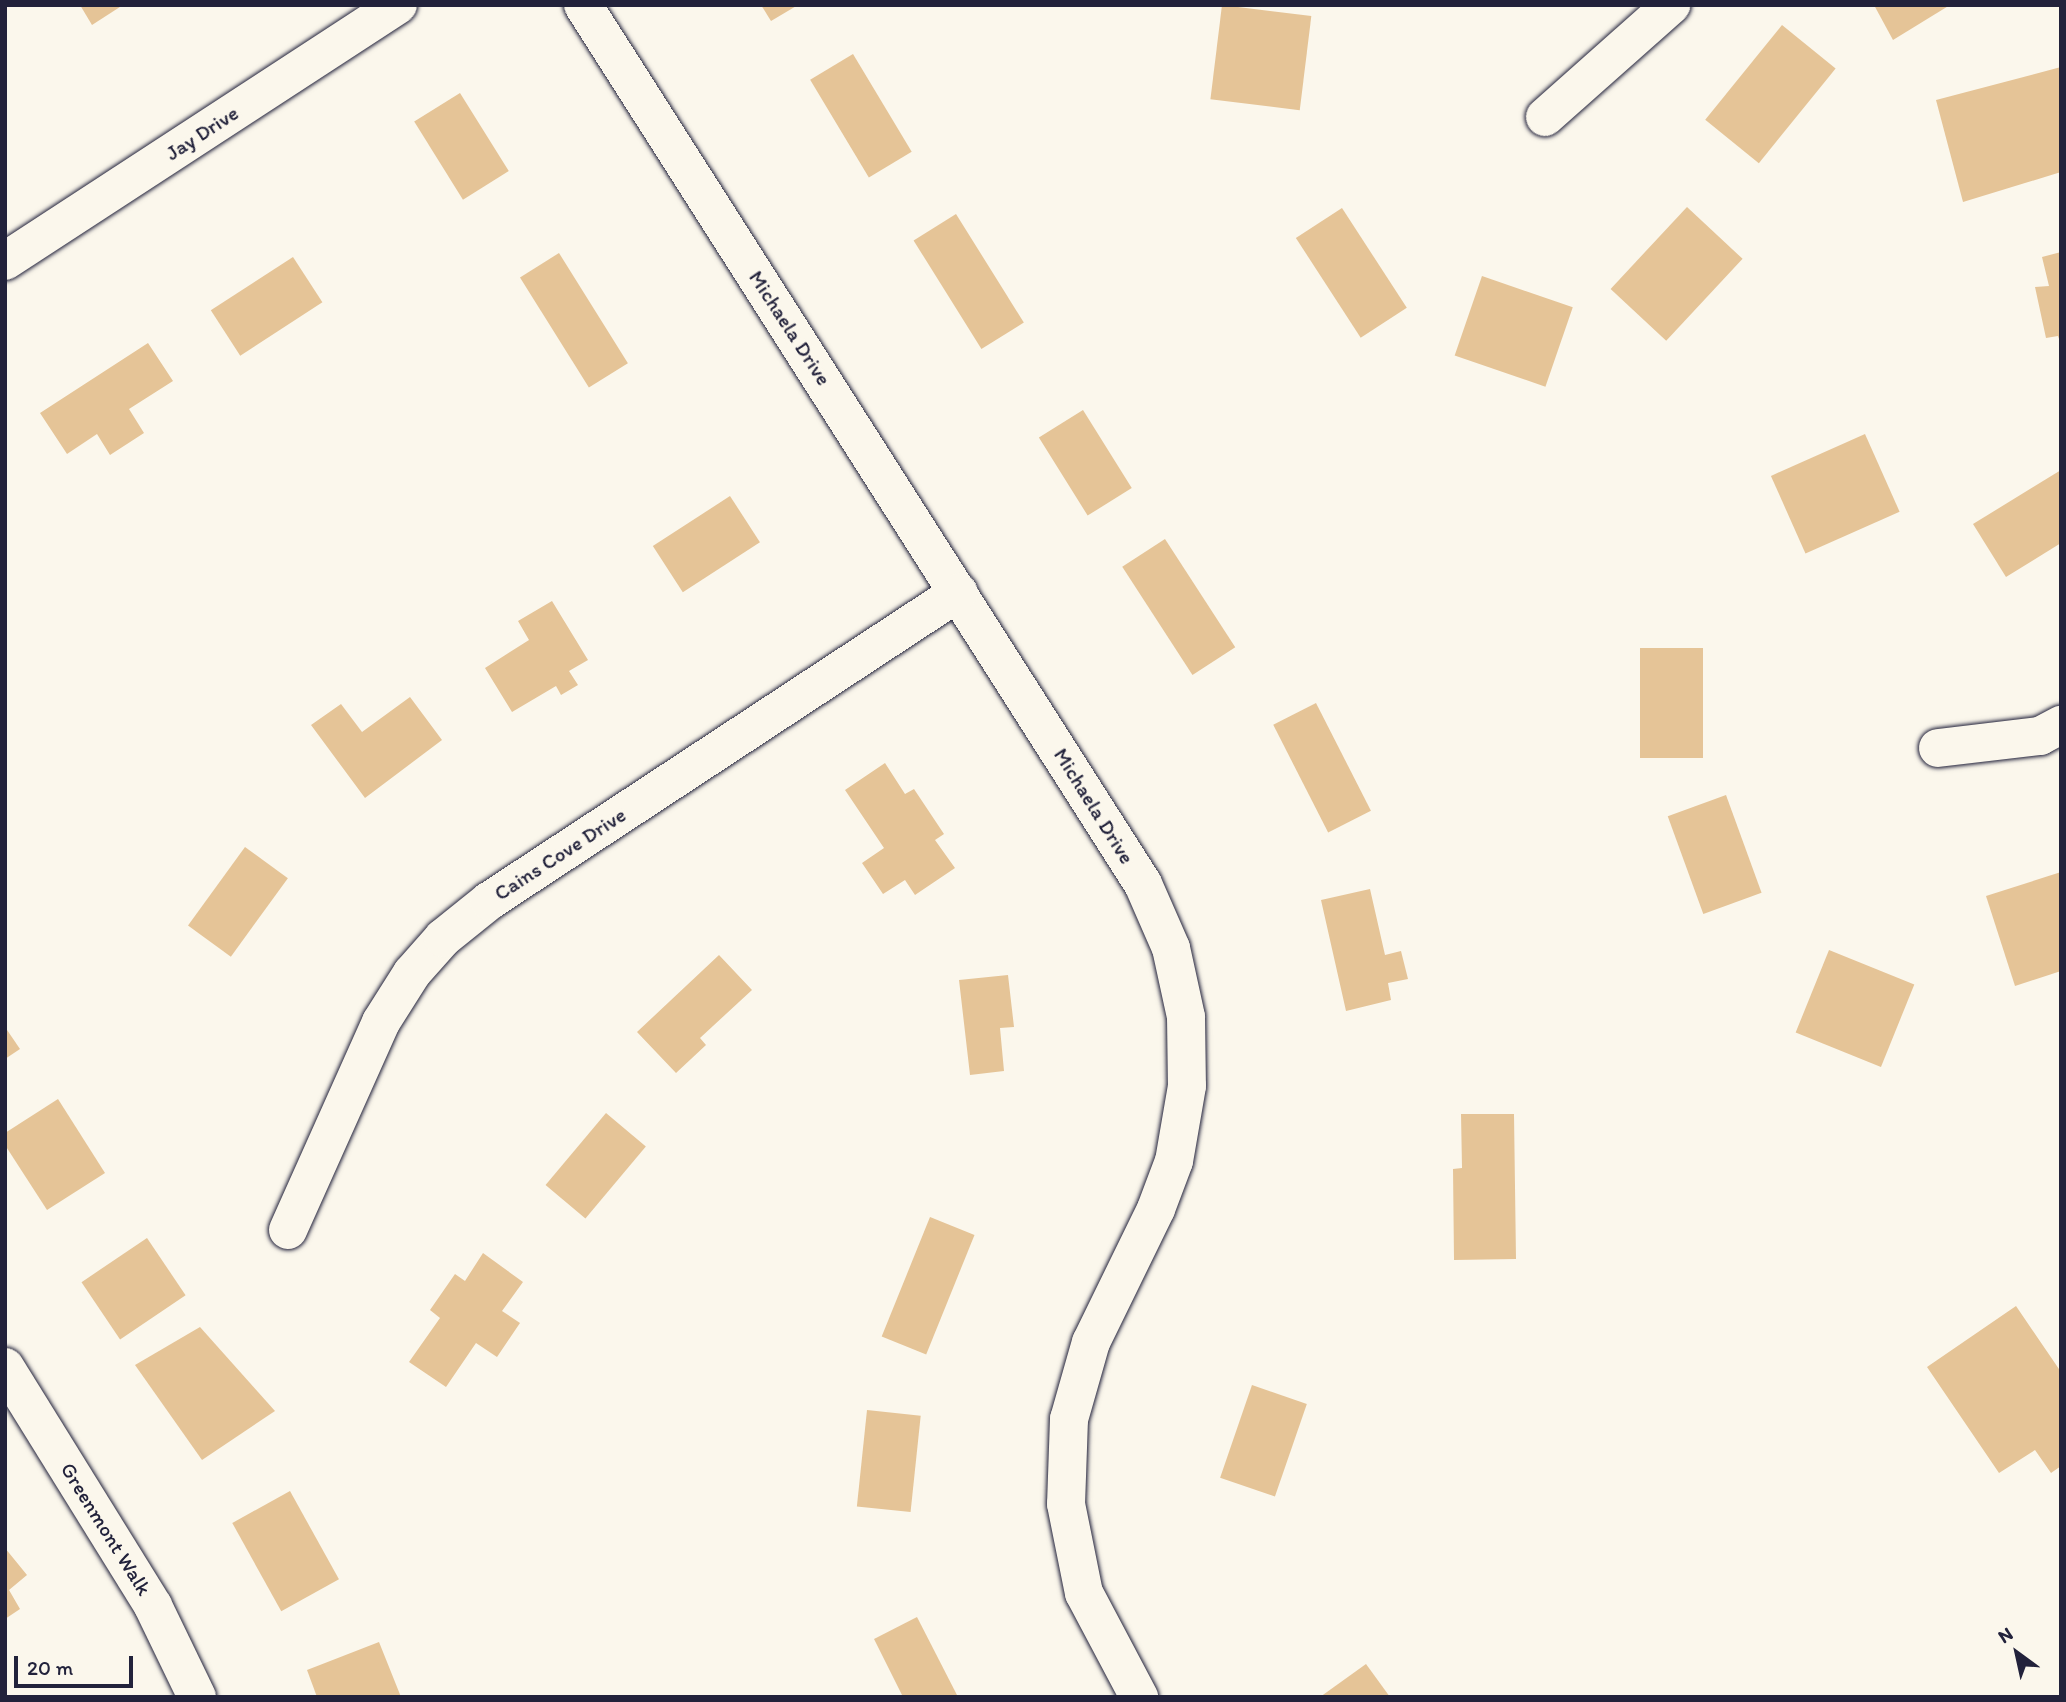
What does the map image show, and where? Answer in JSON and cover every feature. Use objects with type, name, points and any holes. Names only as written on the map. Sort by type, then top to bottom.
[{"type":"street","name":"Jay Drive","points":[[5,261],[398,5]]},
{"type":"street","name":"Michaela Drive","points":[[583,5],[1143,884],[1171,948],[1186,1017],[1187,1086],[1174,1161],[1156,1209],[1091,1342],[1069,1419],[1066,1504],[1084,1593],[1139,1697]]},
{"type":"street","points":[[1545,117],[1671,5]]},
{"type":"street","name":"Cains Cove Drive","points":[[288,1230],[381,1022],[412,973],[443,938],[489,901],[959,592]]},
{"type":"street","points":[[1938,748],[2040,736],[2061,725]]},
{"type":"street","name":"Greenmont Walk","points":[[5,1367],[15,1405],[153,1606],[197,1697]]},
{"type":"building","points":[[80,5],[123,5],[92,25]]},
{"type":"building","points":[[761,5],[798,5],[771,21]]},
{"type":"building","points":[[1222,5],[1311,16],[1300,110],[1210,99]]},
{"type":"building","points":[[1874,5],[1950,5],[1893,40]]},
{"type":"building","points":[[1782,25],[1836,68],[1759,163],[1705,120]]},
{"type":"building","points":[[853,54],[912,152],[869,177],[810,80]]},
{"type":"building","points":[[2061,67],[2061,172],[1963,202],[1936,100]]},
{"type":"building","points":[[460,93],[509,171],[463,200],[414,122]]},
{"type":"building","points":[[1687,207],[1743,259],[1666,341],[1611,289]]},
{"type":"building","points":[[1342,208],[1407,308],[1361,338],[1296,238]]},
{"type":"building","points":[[956,214],[1024,323],[981,349],[914,240]]},
{"type":"building","points":[[2061,252],[2060,342],[2058,336],[2046,338],[2035,287],[2049,286],[2042,257]]},
{"type":"building","points":[[559,253],[628,363],[589,388],[520,277]]},
{"type":"building","points":[[293,257],[322,302],[240,356],[211,310]]},
{"type":"building","points":[[1482,276],[1573,307],[1545,387],[1455,355]]},
{"type":"building","points":[[148,343],[173,381],[129,409],[144,433],[110,455],[97,434],[67,454],[40,413]]},
{"type":"building","points":[[1083,410],[1132,488],[1088,516],[1039,438]]},
{"type":"building","points":[[1865,434],[1900,512],[1805,554],[1771,476]]},
{"type":"building","points":[[2061,470],[2061,543],[2006,577],[1973,524]]},
{"type":"building","points":[[730,496],[760,542],[683,592],[653,546]]},
{"type":"building","points":[[1165,539],[1235,647],[1192,675],[1122,567]]},
{"type":"building","points":[[552,601],[588,660],[569,671],[578,685],[561,695],[556,686],[512,712],[485,668],[529,640],[518,621]]},
{"type":"building","points":[[1640,648],[1703,648],[1703,758],[1640,758]]},
{"type":"building","points":[[410,697],[442,740],[365,798],[311,725],[341,704],[362,732]]},
{"type":"building","points":[[1316,703],[1371,811],[1328,833],[1273,725]]},
{"type":"building","points":[[885,763],[905,794],[914,789],[944,834],[935,840],[955,868],[915,895],[905,880],[883,894],[862,863],[884,848],[845,790]]},
{"type":"building","points":[[1726,795],[1762,893],[1703,914],[1668,816]]},
{"type":"building","points":[[245,847],[288,878],[231,957],[188,925]]},
{"type":"building","points":[[2061,872],[2061,971],[2015,986],[1986,896]]},
{"type":"building","points":[[1370,889],[1385,955],[1401,951],[1408,979],[1388,983],[1391,1000],[1346,1011],[1321,900]]},
{"type":"building","points":[[1829,950],[1914,984],[1881,1067],[1796,1033]]},
{"type":"building","points":[[719,955],[752,990],[700,1038],[706,1045],[676,1073],[637,1032]]},
{"type":"building","points":[[1008,975],[1014,1027],[1000,1028],[1004,1071],[970,1075],[959,980]]},
{"type":"building","points":[[5,1027],[20,1049],[5,1059]]},
{"type":"building","points":[[58,1099],[105,1173],[47,1210],[5,1145],[5,1133]]},
{"type":"building","points":[[606,1113],[646,1146],[585,1218],[546,1185]]},
{"type":"building","points":[[1461,1114],[1514,1114],[1516,1259],[1454,1260],[1453,1169],[1462,1168]]},
{"type":"building","points":[[930,1217],[975,1235],[926,1355],[882,1337]]},
{"type":"building","points":[[147,1238],[186,1295],[120,1339],[82,1282]]},
{"type":"building","points":[[483,1253],[523,1282],[502,1311],[520,1323],[497,1357],[476,1343],[446,1387],[409,1362],[440,1318],[430,1310],[455,1274],[465,1281]]},
{"type":"building","points":[[2016,1306],[2061,1372],[2061,1466],[2051,1473],[2035,1450],[1999,1473],[1927,1367]]},
{"type":"building","points":[[200,1327],[275,1411],[202,1460],[135,1365]]},
{"type":"building","points":[[1252,1385],[1307,1404],[1275,1497],[1220,1478]]},
{"type":"building","points":[[867,1410],[921,1416],[911,1512],[857,1506]]},
{"type":"building","points":[[290,1491],[339,1579],[281,1611],[232,1523]]},
{"type":"building","points":[[5,1548],[27,1575],[9,1590],[20,1609],[5,1619]]},
{"type":"building","points":[[917,1617],[958,1697],[903,1697],[874,1639]]},
{"type":"building","points":[[379,1642],[401,1697],[317,1697],[307,1670]]},
{"type":"building","points":[[1366,1664],[1390,1697],[1320,1697]]}]
